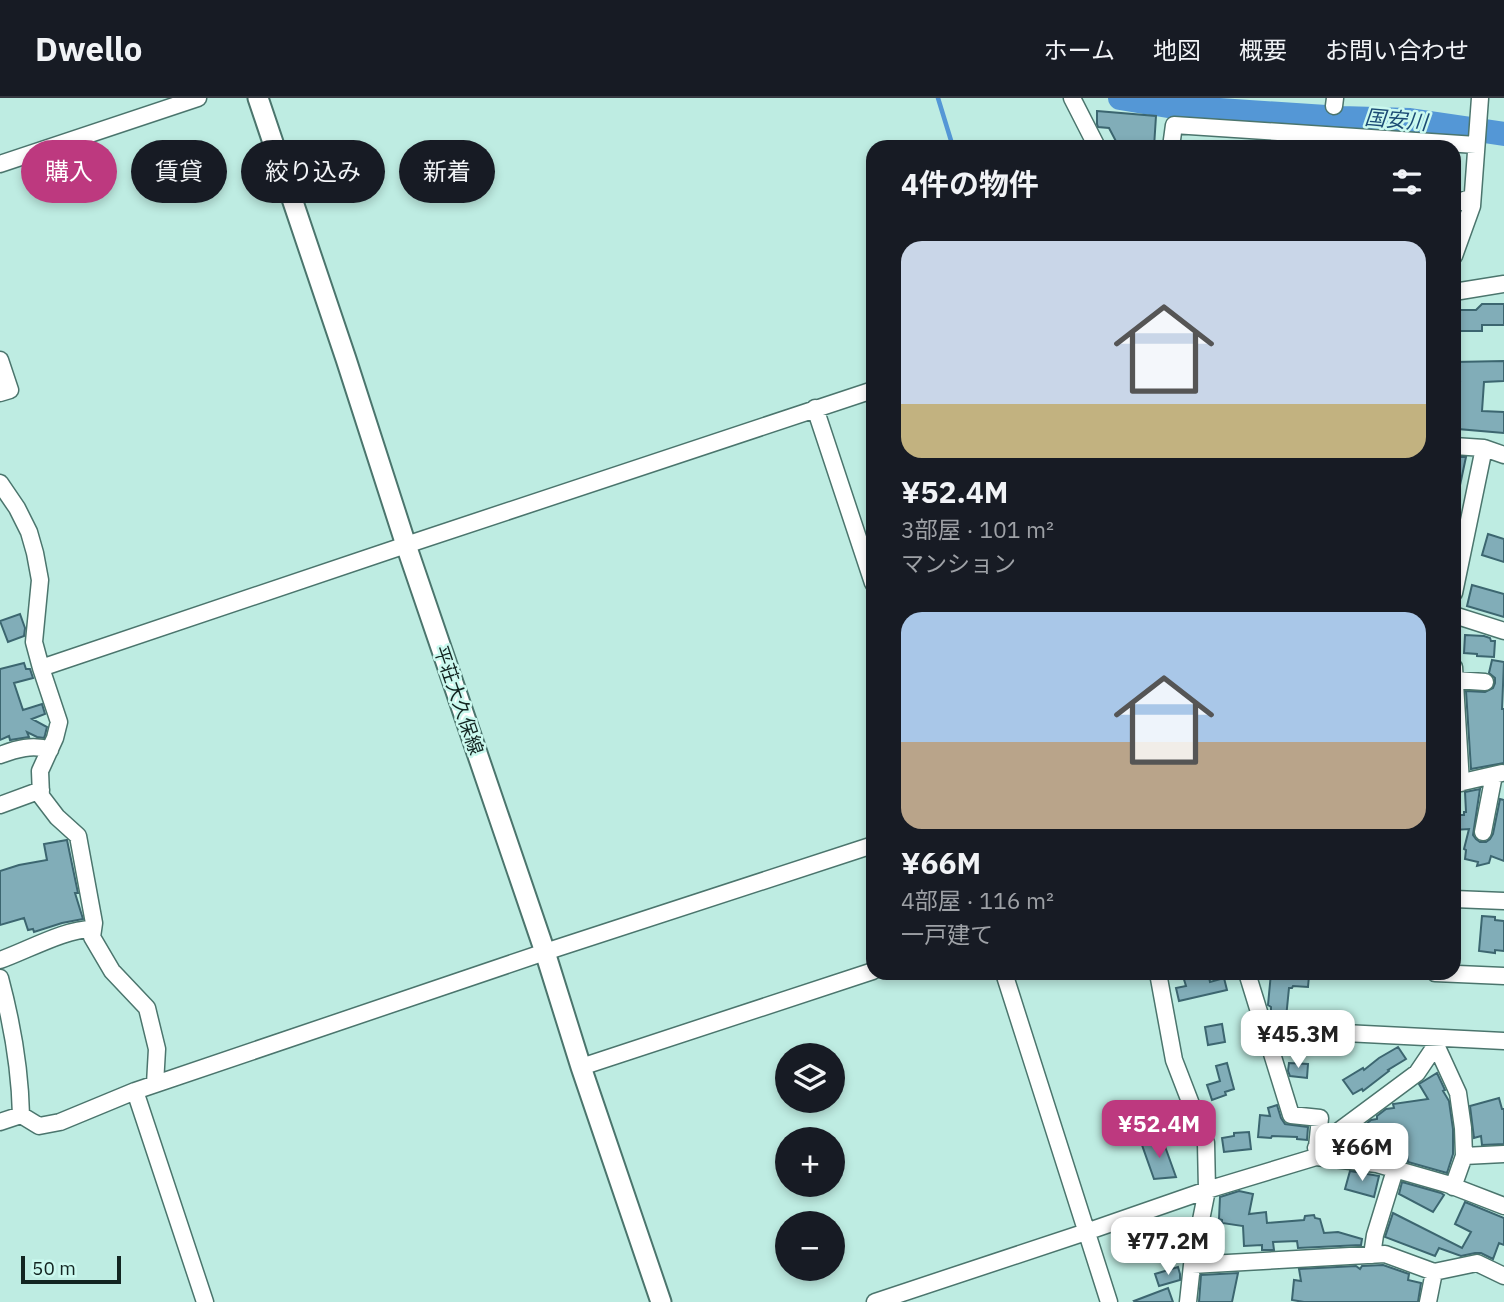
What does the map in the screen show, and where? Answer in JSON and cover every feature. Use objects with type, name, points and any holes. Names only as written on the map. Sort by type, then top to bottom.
[{"type":"main road","name":"平荘大久保線","points":[[258,98],[661,1302]]},
{"type":"street","points":[[0,164],[198,98]]},
{"type":"street","points":[[1072,98],[1093,140]]},
{"type":"street","points":[[1461,237],[1472,206],[1480,98]]},
{"type":"street","points":[[1172,140],[1174,125],[1271,139],[1305,140]]},
{"type":"street","points":[[1461,145],[1476,145]]},
{"type":"street","points":[[1461,201],[1472,197]]},
{"type":"street","points":[[1461,291],[1504,284]]},
{"type":"street","points":[[0,360],[10,390],[0,393]]},
{"type":"street","points":[[41,668],[866,392]]},
{"type":"street","points":[[815,408],[866,562]]},
{"type":"street","points":[[1461,446],[1484,448],[1504,455]]},
{"type":"street","points":[[1461,559],[1484,448]]},
{"type":"street","points":[[0,483],[17,508],[36,553],[40,580],[34,642],[59,722],[40,771],[41,796],[57,817],[78,836],[94,923],[92,937],[112,971],[147,1008],[157,1049],[155,1084]]},
{"type":"street","points":[[1461,617],[1504,631]]},
{"type":"street","points":[[1461,680],[1485,682]]},
{"type":"street","points":[[0,755],[32,747],[50,750]]},
{"type":"street","points":[[1461,782],[1499,774],[1483,832]]},
{"type":"street","points":[[0,805],[41,790]]},
{"type":"street","points":[[0,1122],[21,1115],[39,1126],[60,1122],[155,1084],[866,847]]},
{"type":"street","points":[[1461,899],[1504,901]]},
{"type":"street","points":[[0,960],[66,934],[93,929]]},
{"type":"street","points":[[581,1067],[866,973]]},
{"type":"street","points":[[1461,974],[1504,976]]},
{"type":"street","points":[[0,978],[18,1062],[21,1115]]},
{"type":"street","points":[[1006,980],[1109,1302]]},
{"type":"street","points":[[1159,980],[1174,1060],[1206,1143],[1207,1190],[1192,1265],[1188,1302]]},
{"type":"street","points":[[1249,980],[1291,1115],[1320,1118],[1316,1153]]},
{"type":"street","points":[[1264,1029],[1438,1042],[1504,1041]]},
{"type":"street","points":[[875,1302],[1316,1153],[1418,1073],[1438,1042]]},
{"type":"street","points":[[1438,1042],[1458,1093],[1463,1128],[1464,1156],[1453,1186]]},
{"type":"street","points":[[135,1091],[205,1302]]},
{"type":"street","points":[[1316,1153],[1377,1164],[1453,1186],[1504,1206]]},
{"type":"street","points":[[1464,1156],[1504,1154]]},
{"type":"street","points":[[1372,1255],[1375,1235],[1395,1170]]},
{"type":"street","points":[[1192,1265],[1385,1254],[1434,1272],[1477,1263],[1504,1276]]},
{"type":"street","points":[[1428,1302],[1434,1272]]},
{"type":"building","points":[[1097,111],[1156,116],[1154,140],[1115,140],[1109,128],[1098,127]]},
{"type":"building","points":[[1482,304],[1504,304],[1504,325],[1482,325],[1482,331],[1461,331],[1461,310],[1476,310]]},
{"type":"building","points":[[1504,361],[1504,381],[1484,382],[1482,411],[1504,412],[1504,433],[1461,429],[1461,362]]},
{"type":"building","points":[[1461,457],[1466,457],[1461,481]]},
{"type":"building","points":[[1488,534],[1504,539],[1504,562],[1482,555]]},
{"type":"building","points":[[1472,585],[1504,594],[1504,617],[1467,606]]},
{"type":"building","points":[[20,614],[25,628],[24,636],[8,642],[0,621]]},
{"type":"building","points":[[1465,635],[1484,636],[1495,641],[1494,657],[1464,653]]},
{"type":"building","points":[[1492,660],[1504,662],[1504,763],[1471,769],[1466,691],[1485,692],[1493,688],[1495,678],[1489,673]]},
{"type":"building","points":[[24,663],[33,678],[14,683],[23,710],[42,704],[45,714],[32,719],[47,727],[45,735],[44,738],[37,737],[27,732],[29,737],[10,740],[9,736],[0,740],[0,669]]},
{"type":"building","points":[[1480,789],[1473,835],[1480,842],[1486,842],[1493,834],[1500,799],[1504,800],[1504,861],[1491,856],[1489,863],[1477,866],[1478,862],[1465,859],[1464,849],[1469,829],[1461,830],[1461,815],[1466,812],[1465,792]]},
{"type":"building","points":[[67,840],[78,893],[75,893],[83,919],[34,932],[33,929],[28,930],[24,918],[0,925],[0,871],[47,860],[44,844]]},
{"type":"building","points":[[1482,916],[1504,921],[1504,951],[1479,951]]},
{"type":"building","points":[[1184,980],[1224,980],[1227,990],[1179,1001],[1176,988],[1186,986]]},
{"type":"building","points":[[1270,980],[1309,980],[1308,987],[1289,988],[1286,1018],[1271,1017],[1271,1007],[1268,1005]]},
{"type":"building","points":[[1222,1024],[1225,1042],[1208,1045],[1205,1027]]},
{"type":"building","points":[[1398,1047],[1406,1059],[1363,1091],[1362,1089],[1353,1094],[1343,1080],[1363,1068],[1364,1070]]},
{"type":"building","points":[[1227,1063],[1234,1089],[1212,1100],[1207,1085],[1220,1081],[1216,1066]]},
{"type":"building","points":[[1289,1063],[1308,1064],[1307,1078],[1290,1076]]},
{"type":"building","points":[[1437,1073],[1449,1101],[1453,1129],[1453,1154],[1447,1173],[1408,1162],[1406,1148],[1391,1150],[1387,1140],[1371,1141],[1358,1146],[1359,1150],[1356,1151],[1335,1149],[1351,1135],[1366,1128],[1365,1125],[1377,1119],[1386,1109],[1394,1108],[1393,1104],[1428,1099],[1419,1084]]},
{"type":"building","points":[[1499,1098],[1504,1109],[1504,1144],[1482,1145],[1481,1136],[1474,1138],[1470,1106]]},
{"type":"building","points":[[1277,1105],[1285,1124],[1308,1127],[1307,1140],[1297,1137],[1258,1137],[1260,1115],[1270,1116],[1268,1108]]},
{"type":"building","points":[[1249,1132],[1251,1149],[1224,1152],[1222,1138],[1234,1136],[1234,1133]]},
{"type":"building","points":[[1162,1138],[1176,1177],[1154,1179],[1142,1145]]},
{"type":"building","points":[[1350,1171],[1379,1176],[1374,1197],[1345,1189]]},
{"type":"building","points":[[1402,1182],[1444,1195],[1433,1212],[1399,1194]]},
{"type":"building","points":[[1239,1191],[1253,1194],[1249,1214],[1266,1212],[1267,1223],[1304,1220],[1305,1216],[1314,1215],[1320,1219],[1324,1233],[1338,1232],[1362,1239],[1361,1245],[1298,1248],[1297,1241],[1273,1242],[1274,1250],[1262,1250],[1262,1245],[1244,1246],[1243,1226],[1222,1223],[1219,1219],[1220,1197]]},
{"type":"building","points":[[1465,1202],[1504,1218],[1504,1245],[1499,1243],[1493,1259],[1481,1253],[1461,1256],[1439,1248],[1435,1256],[1385,1237],[1393,1213],[1462,1248],[1471,1232],[1455,1224]]},
{"type":"building","points":[[1383,1265],[1409,1274],[1408,1280],[1421,1283],[1418,1302],[1292,1300],[1294,1280],[1301,1281],[1299,1269],[1356,1266],[1360,1269],[1362,1266]]},
{"type":"building","points":[[1178,1267],[1180,1280],[1159,1286],[1155,1274]]},
{"type":"building","points":[[1238,1273],[1232,1302],[1199,1302],[1201,1275]]},
{"type":"building","points":[[1168,1288],[1173,1302],[1134,1301]]},
{"type":"waterway","points":[[938,98],[951,140]]},
{"type":"waterway","name":"国安川","points":[[1120,98],[1174,107],[1410,120],[1504,134]]}]
